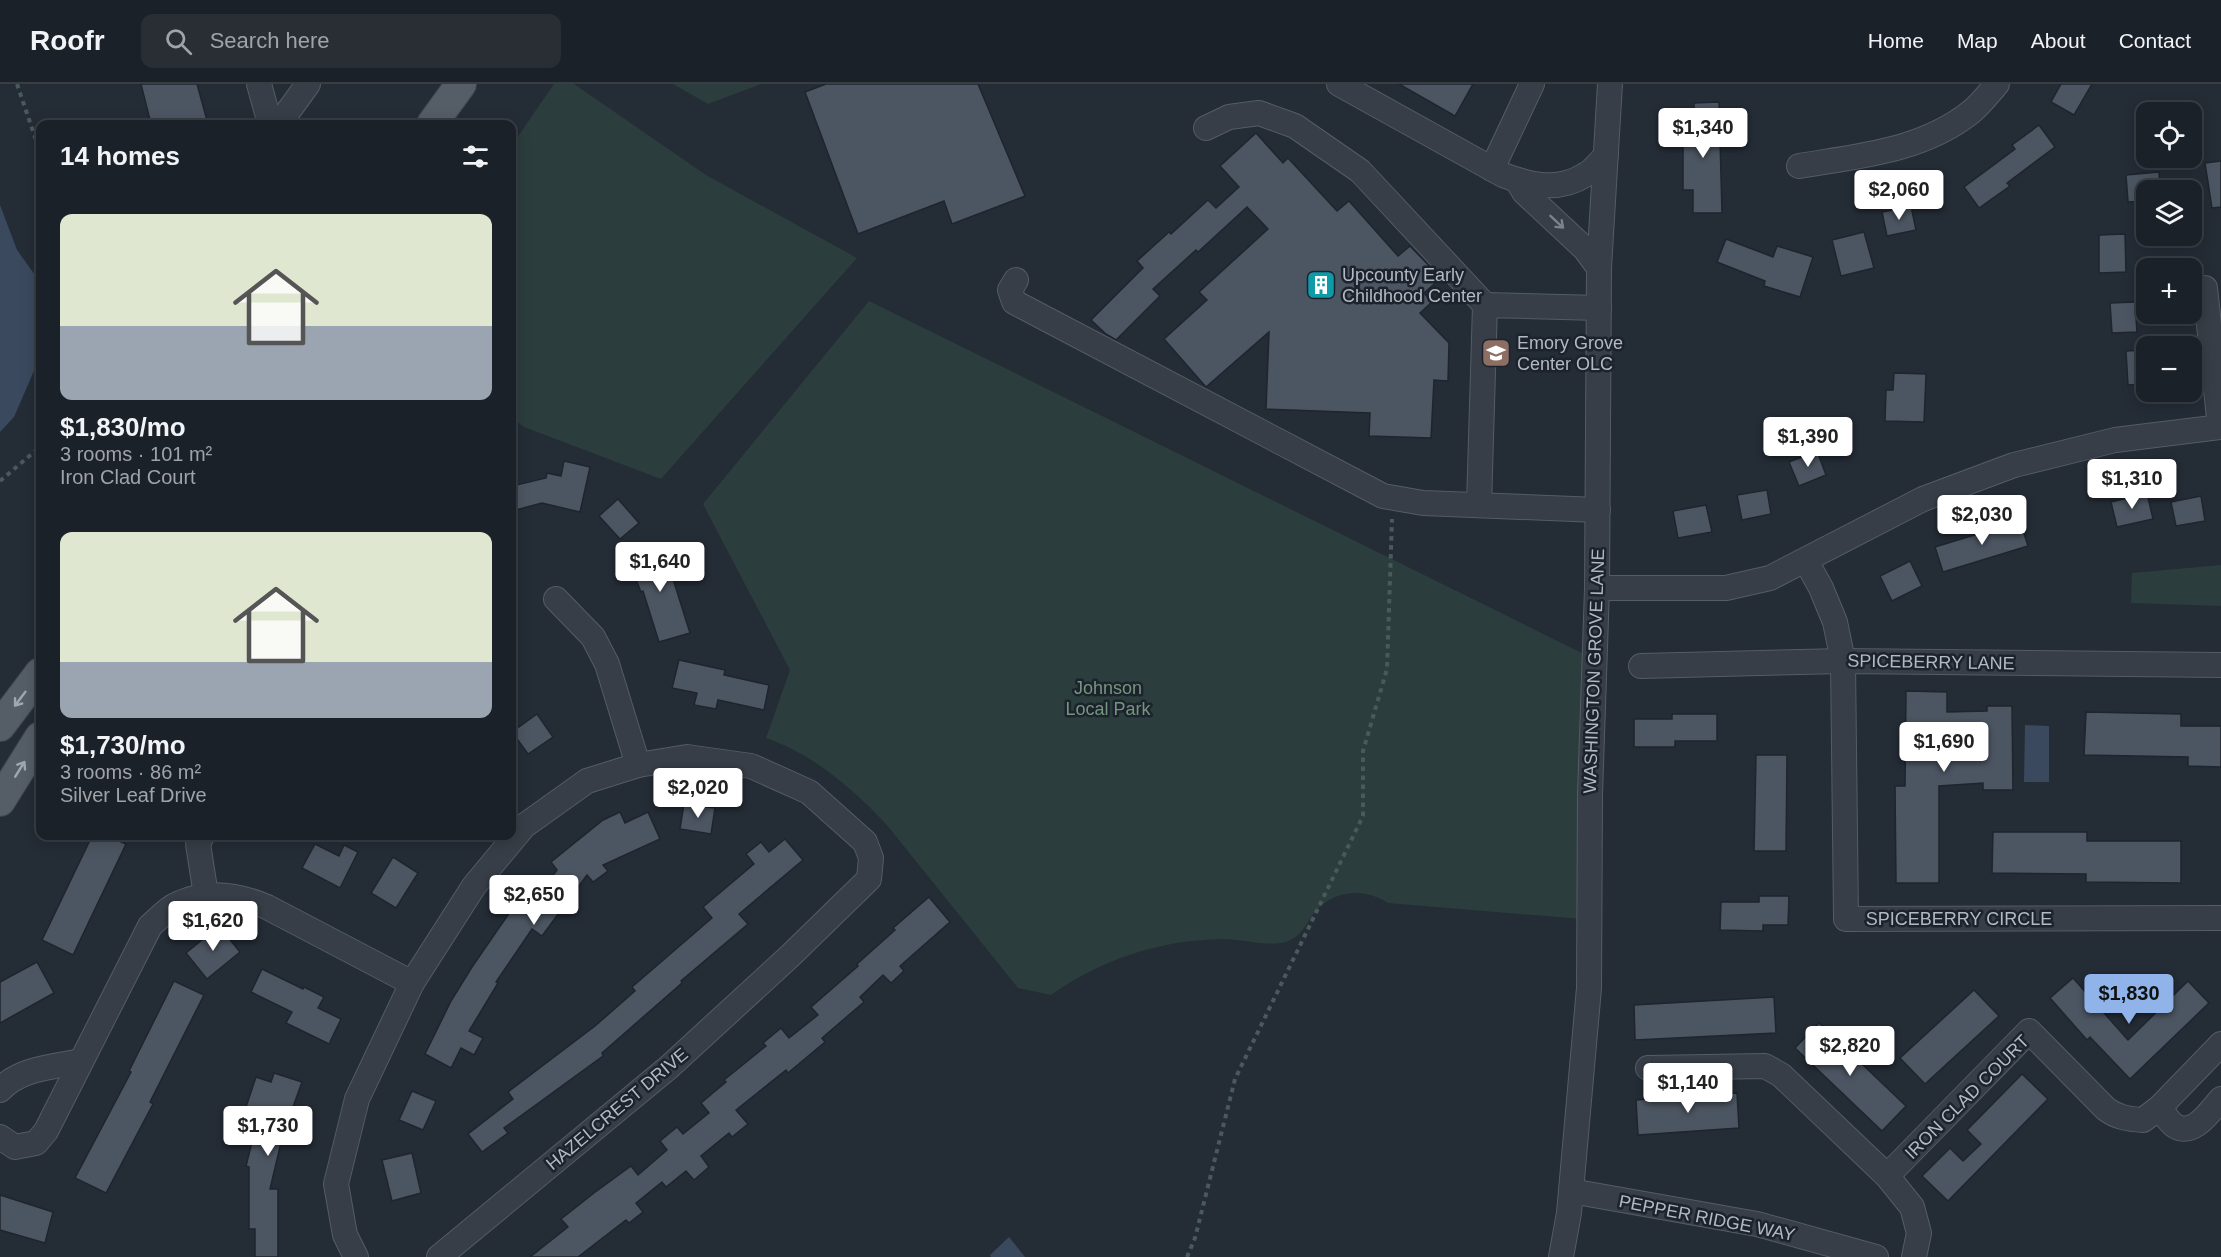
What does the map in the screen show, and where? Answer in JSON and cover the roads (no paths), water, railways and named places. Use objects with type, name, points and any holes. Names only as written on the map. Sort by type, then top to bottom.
[{"type":"main road","points":[[435,120],[461,84]]},
{"type":"main road","points":[[0,726],[36,678]]},
{"type":"main road","points":[[0,801],[36,743]]},
{"type":"street","points":[[259,84],[269,120]]},
{"type":"street","points":[[282,120],[308,84]]},
{"type":"street","points":[[1340,84],[1492,169],[1517,180],[1550,187],[1569,183],[1587,175],[1606,155]]},
{"type":"street","points":[[1492,169],[1532,84]]},
{"type":"street","name":"WASHINGTON GROVE LANE","points":[[1561,1257],[1571,1191],[1588,988],[1590,795],[1597,588],[1599,268],[1610,84]]},
{"type":"street","points":[[1799,166],[1882,153],[1927,139],[1972,111],[1997,84]]},
{"type":"street","points":[[1206,128],[1229,117],[1259,113],[1295,126],[1360,171],[1485,305],[1479,505]]},
{"type":"street","points":[[1517,180],[1524,192],[1585,249],[1599,268]]},
{"type":"street","points":[[1016,280],[1010,290],[1014,302],[1383,496],[1423,503],[1598,510]]},
{"type":"street","points":[[1597,588],[1726,588],[1770,578],[1923,499],[2014,465],[2115,440],[2221,427],[2205,288]]},
{"type":"street","points":[[1485,305],[1599,308]]},
{"type":"street","points":[[1806,561],[1821,588],[1835,622],[1843,662]]},
{"type":"street","points":[[556,599],[593,637],[607,664],[638,765]]},
{"type":"street","name":"SPICEBERRY LANE","points":[[1641,666],[1843,662],[2221,665]]},
{"type":"street","name":"SPICEBERRY CIRCLE","points":[[1843,662],[1846,919],[2221,918]]},
{"type":"street","name":"HAZELCREST DRIVE","points":[[439,1257],[669,1067],[791,955],[869,879],[872,858],[865,842],[810,792],[751,766],[687,757],[638,765],[587,781],[524,826],[516,835]]},
{"type":"street","points":[[200,840],[198,844],[206,895]]},
{"type":"street","name":"HAZELCREST DRIVE","points":[[356,1257],[345,1236],[336,1184],[357,1099],[412,983],[474,885],[512,840]]},
{"type":"street","points":[[0,1137],[15,1147],[36,1143],[46,1131],[150,926],[178,903],[206,895],[244,897],[412,983]]},
{"type":"street","name":"IRON CLAD COURT","points":[[1887,1176],[2029,1031],[2106,1110],[2115,1116],[2143,1120],[2159,1108],[2221,1044]]},
{"type":"street","points":[[0,1090],[27,1072],[81,1061]]},
{"type":"street","points":[[1648,1068],[1765,1066],[1781,1075],[1887,1176],[1912,1207],[1919,1233],[1914,1257]]},
{"type":"street","points":[[2159,1108],[2175,1125],[2185,1128],[2197,1125],[2221,1099]]},
{"type":"street","name":"PEPPER RIDGE WAY","points":[[1571,1191],[1757,1224],[1876,1257]]},
{"type":"water","points":[[0,205],[17,250],[36,276],[36,366],[14,417],[0,432]]},
{"type":"water","points":[[2025,725],[2049,726],[2049,782],[2024,782]]},
{"type":"water","points":[[1009,1237],[1025,1257],[991,1257],[990,1255]]},
{"type":"place","name":"Upcounty Early Childhood Center","points":[[1321,285]]},
{"type":"place","name":"Emory Grove Center OLC","points":[[1496,353]]},
{"type":"park label","name":"Johnson Local Park","points":[[1108,698]]}]
